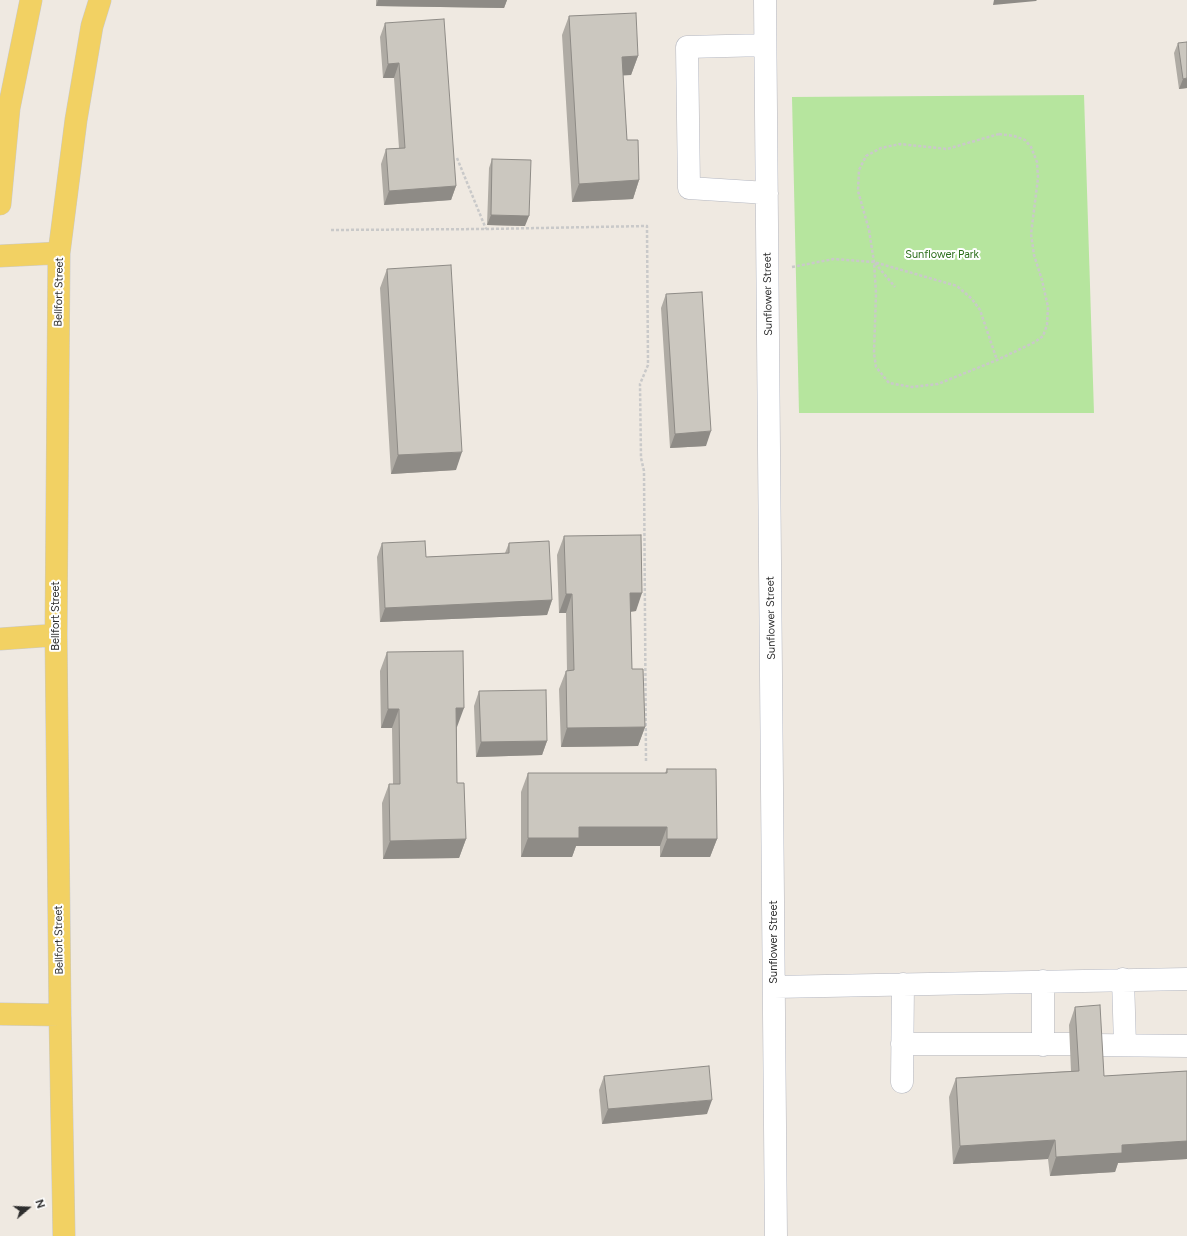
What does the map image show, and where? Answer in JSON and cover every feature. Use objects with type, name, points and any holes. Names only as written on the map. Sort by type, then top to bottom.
[{"type":"main road","points":[[0,204],[9,108],[31,0]]},
{"type":"main road","name":"Bellfort Street","points":[[64,1236],[56,635],[59,253],[76,120],[92,26],[100,0]]},
{"type":"main road","points":[[0,256],[59,253]]},
{"type":"main road","points":[[0,639],[56,635]]},
{"type":"main road","points":[[0,1014],[60,1015]]},
{"type":"street","name":"Sunflower Street","points":[[765,0],[776,1236]]},
{"type":"street","points":[[765,45],[687,47],[689,188],[767,193]]},
{"type":"street","points":[[774,987],[1123,979],[1187,979]]},
{"type":"street","points":[[1123,979],[1125,1045]]},
{"type":"street","points":[[1043,981],[1043,1045]]},
{"type":"street","points":[[902,1082],[903,984]]},
{"type":"street","points":[[902,1044],[1070,1044]]},
{"type":"street","points":[[1094,1045],[1187,1046]]},
{"type":"path","points":[[999,134],[1014,136],[1025,140],[1032,147],[1037,162],[1038,178],[1031,234],[1034,255],[1042,280],[1048,307],[1047,325],[1044,336],[1035,342],[997,360],[938,384],[912,387],[889,383],[876,367],[874,353],[876,293],[874,262],[869,230],[858,191],[859,170],[866,156],[881,148],[900,144],[947,149],[999,134]]},
{"type":"path","points":[[457,158],[486,229]]},
{"type":"path","points":[[330,230],[647,226],[648,365],[640,384],[641,458],[644,471],[646,761]]},
{"type":"path","points":[[768,271],[834,259],[874,262],[958,286],[972,299],[980,310],[997,360]]},
{"type":"path","points":[[874,262],[895,287]]},
{"type":"green space","name":"Sunflower Park","points":[[1084,95],[1094,413],[799,413],[792,97]]},
{"type":"building","points":[[636,13],[638,56],[622,57],[627,140],[638,140],[639,180],[579,184],[569,16]]},
{"type":"building","points":[[444,19],[456,186],[389,191],[386,149],[405,148],[399,63],[388,64],[385,23]]},
{"type":"building","points":[[1187,42],[1187,78],[1183,79],[1178,43]]},
{"type":"building","points":[[492,159],[531,160],[529,216],[491,215]]},
{"type":"building","points":[[451,265],[462,452],[398,455],[387,269]]},
{"type":"building","points":[[702,292],[711,431],[675,434],[666,294]]},
{"type":"building","points":[[641,535],[642,593],[630,593],[632,669],[643,669],[645,727],[567,728],[566,671],[574,670],[572,594],[566,594],[564,536]]},
{"type":"building","points":[[425,541],[426,557],[509,553],[509,543],[549,541],[552,600],[385,608],[382,543]]},
{"type":"building","points":[[463,651],[464,708],[456,708],[457,783],[464,783],[466,839],[390,841],[389,784],[400,784],[399,709],[388,709],[387,652]]},
{"type":"building","points":[[546,690],[547,741],[481,742],[479,691]]},
{"type":"building","points":[[667,769],[716,769],[717,839],[667,839],[667,827],[579,827],[579,838],[528,838],[528,773],[667,773]]},
{"type":"building","points":[[1100,1005],[1104,1076],[1187,1071],[1187,1141],[1122,1145],[1122,1153],[1056,1157],[1055,1140],[960,1146],[956,1078],[1079,1071],[1075,1007]]},
{"type":"building","points":[[709,1066],[712,1100],[608,1109],[604,1076]]}]
